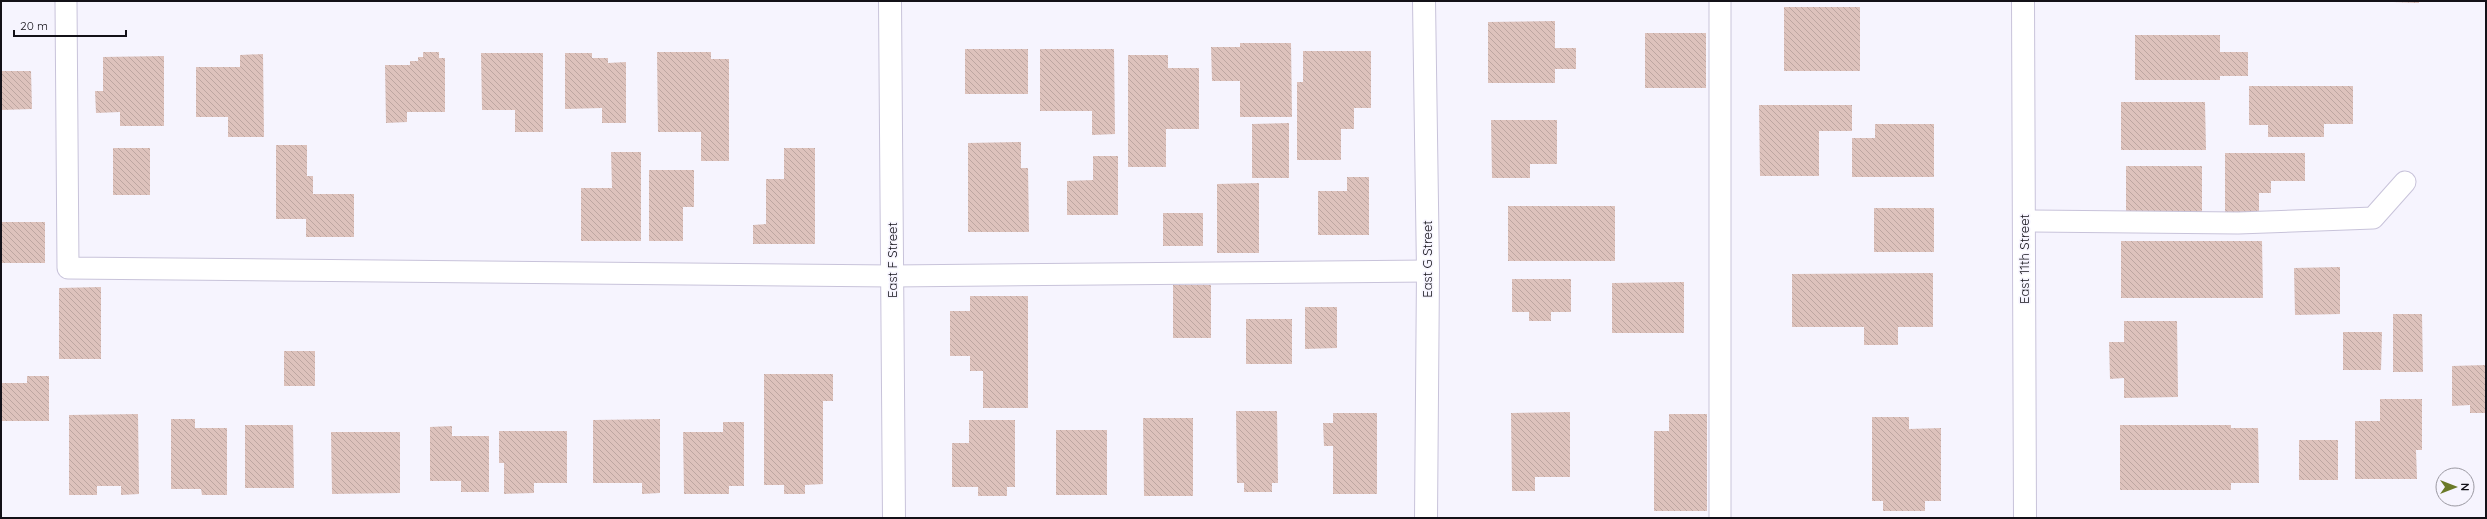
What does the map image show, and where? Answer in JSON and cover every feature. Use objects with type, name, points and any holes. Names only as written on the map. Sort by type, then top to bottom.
[{"type":"street","name":"East F Street","points":[[890,1],[894,518]]},
{"type":"street","name":"East G Street","points":[[1424,1],[1428,271],[1426,518]]},
{"type":"street","name":"East 11th Street","points":[[2023,1],[2025,518]]},
{"type":"lane","points":[[66,1],[68,268],[892,276],[1428,271]]},
{"type":"lane","points":[[1720,1],[1720,518]]},
{"type":"lane","points":[[2024,221],[2238,223],[2373,218],[2405,182]]},
{"type":"building","points":[[2419,1],[2419,3],[2393,2]]},
{"type":"building","points":[[1784,7],[1860,7],[1860,71],[1784,71]]},
{"type":"building","points":[[1555,21],[1555,48],[1576,48],[1576,69],[1555,69],[1555,83],[1488,83],[1488,22]]},
{"type":"building","points":[[1645,33],[1706,33],[1706,88],[1645,88]]},
{"type":"building","points":[[2135,35],[2220,35],[2220,52],[2248,52],[2248,76],[2220,76],[2220,80],[2135,80]]},
{"type":"building","points":[[1240,43],[1291,43],[1292,117],[1240,117],[1240,81],[1212,81],[1211,47],[1240,47]]},
{"type":"building","points":[[965,49],[1028,49],[1028,94],[965,94]]},
{"type":"building","points":[[1040,49],[1114,49],[1115,134],[1092,135],[1092,111],[1040,111]]},
{"type":"building","points":[[1303,51],[1371,51],[1371,108],[1354,108],[1354,129],[1341,129],[1341,160],[1297,160],[1297,82],[1303,82]]},
{"type":"building","points":[[423,52],[439,52],[439,58],[445,58],[445,112],[407,112],[407,122],[386,123],[385,65],[410,65],[410,61],[418,61],[418,57],[423,57]]},
{"type":"building","points":[[657,52],[711,52],[711,59],[729,59],[729,161],[701,161],[701,132],[658,132]]},
{"type":"building","points":[[481,53],[543,53],[543,132],[515,132],[515,110],[482,110]]},
{"type":"building","points":[[565,53],[592,53],[592,58],[608,58],[608,63],[626,62],[626,123],[602,123],[602,108],[565,109]]},
{"type":"building","points":[[263,54],[264,137],[228,137],[228,117],[196,117],[196,67],[240,67],[240,55]]},
{"type":"building","points":[[1128,55],[1168,55],[1168,68],[1199,68],[1199,129],[1166,129],[1166,167],[1128,167]]},
{"type":"building","points":[[164,56],[164,126],[120,126],[120,112],[96,113],[95,91],[103,91],[103,57]]},
{"type":"building","points":[[1,71],[31,71],[32,109],[1,110]]},
{"type":"building","points":[[2249,86],[2353,86],[2353,124],[2324,124],[2324,137],[2268,137],[2268,125],[2249,125]]},
{"type":"building","points":[[2121,102],[2205,102],[2206,150],[2121,150]]},
{"type":"building","points":[[1759,105],[1852,105],[1852,131],[1819,131],[1819,176],[1760,176]]},
{"type":"building","points":[[1491,120],[1557,120],[1557,164],[1530,164],[1530,178],[1492,178]]},
{"type":"building","points":[[1289,123],[1289,178],[1252,178],[1252,124]]},
{"type":"building","points":[[1875,124],[1934,124],[1934,177],[1852,177],[1852,138],[1875,138]]},
{"type":"building","points":[[1021,142],[1021,168],[1028,168],[1029,232],[968,232],[968,143]]},
{"type":"building","points":[[276,145],[307,145],[307,176],[313,176],[313,194],[354,194],[354,237],[306,237],[306,219],[276,219]]},
{"type":"building","points":[[113,148],[150,148],[150,195],[113,195]]},
{"type":"building","points":[[784,148],[815,148],[815,244],[753,244],[753,225],[766,224],[766,179],[784,179]]},
{"type":"building","points":[[611,152],[641,152],[641,241],[581,241],[581,188],[612,188]]},
{"type":"building","points":[[2225,153],[2305,153],[2305,181],[2271,181],[2271,193],[2259,193],[2259,212],[2225,212]]},
{"type":"building","points":[[1093,156],[1118,156],[1118,215],[1067,215],[1067,181],[1093,180]]},
{"type":"building","points":[[2126,166],[2202,166],[2202,214],[2126,214]]},
{"type":"building","points":[[649,170],[694,170],[694,207],[683,207],[683,241],[649,241]]},
{"type":"building","points":[[1347,177],[1369,177],[1369,235],[1318,235],[1318,191],[1347,191]]},
{"type":"building","points":[[1259,183],[1259,253],[1217,253],[1217,184]]},
{"type":"building","points":[[1508,206],[1615,206],[1615,261],[1508,261]]},
{"type":"building","points":[[1874,208],[1934,208],[1934,252],[1874,252]]},
{"type":"building","points":[[1163,213],[1203,213],[1203,246],[1163,246]]},
{"type":"building","points":[[1,222],[45,222],[45,263],[1,263]]},
{"type":"building","points":[[2121,241],[2262,241],[2263,298],[2121,298]]},
{"type":"building","points":[[2340,267],[2340,314],[2295,315],[2294,268]]},
{"type":"building","points":[[1933,273],[1933,327],[1898,327],[1898,345],[1864,345],[1864,327],[1792,327],[1792,274]]},
{"type":"building","points":[[1512,279],[1571,279],[1571,312],[1551,312],[1551,321],[1529,321],[1529,312],[1512,312]]},
{"type":"building","points":[[1684,282],[1684,333],[1612,333],[1612,283]]},
{"type":"building","points":[[1173,285],[1211,285],[1211,338],[1173,338]]},
{"type":"building","points":[[101,287],[101,359],[59,359],[59,288]]},
{"type":"building","points":[[970,296],[1028,296],[1028,408],[983,408],[983,371],[970,371],[970,356],[950,356],[950,311],[970,311]]},
{"type":"building","points":[[1305,307],[1337,307],[1337,348],[1305,349]]},
{"type":"building","points":[[2393,314],[2422,314],[2423,372],[2393,372]]},
{"type":"building","points":[[1246,319],[1292,319],[1292,364],[1246,364]]},
{"type":"building","points":[[2124,321],[2177,321],[2178,397],[2124,398],[2124,378],[2110,379],[2109,342],[2124,342]]},
{"type":"building","points":[[2343,332],[2382,332],[2381,370],[2343,370]]},
{"type":"building","points":[[284,351],[315,351],[315,386],[284,386]]},
{"type":"building","points":[[2486,365],[2485,413],[2470,413],[2470,405],[2452,406],[2452,366]]},
{"type":"building","points":[[764,374],[833,374],[833,401],[823,401],[823,484],[805,485],[805,494],[784,494],[784,485],[764,485]]},
{"type":"building","points":[[27,376],[49,376],[49,421],[1,421],[1,383],[27,383]]},
{"type":"building","points":[[2380,399],[2422,399],[2422,450],[2416,450],[2417,479],[2355,479],[2355,421],[2380,421]]},
{"type":"building","points":[[1236,411],[1277,411],[1278,483],[1272,483],[1272,492],[1244,492],[1244,483],[1237,483]]},
{"type":"building","points":[[1570,412],[1570,477],[1535,477],[1535,491],[1512,491],[1511,413]]},
{"type":"building","points":[[1333,413],[1377,413],[1377,494],[1333,494],[1333,446],[1324,446],[1323,423],[1333,423]]},
{"type":"building","points":[[138,414],[139,494],[121,495],[121,486],[97,486],[97,495],[69,495],[69,415]]},
{"type":"building","points":[[1669,414],[1707,414],[1707,511],[1654,511],[1654,431],[1669,431]]},
{"type":"building","points":[[1872,417],[1909,417],[1909,429],[1941,428],[1941,501],[1925,501],[1925,511],[1883,511],[1883,501],[1872,501]]},
{"type":"building","points":[[1143,418],[1193,418],[1193,496],[1144,496]]},
{"type":"building","points":[[171,419],[195,419],[195,428],[227,428],[227,495],[202,495],[201,489],[171,489]]},
{"type":"building","points":[[660,419],[660,493],[642,494],[642,483],[593,483],[593,420]]},
{"type":"building","points":[[969,420],[1015,420],[1015,487],[1007,487],[1007,496],[978,496],[978,487],[952,487],[952,443],[969,443]]},
{"type":"building","points":[[723,422],[744,422],[744,486],[729,486],[729,494],[684,494],[683,432],[723,432]]},
{"type":"building","points":[[245,425],[293,425],[294,488],[245,488]]},
{"type":"building","points":[[2120,425],[2231,425],[2231,428],[2258,428],[2259,483],[2231,483],[2231,490],[2120,490]]},
{"type":"building","points":[[452,426],[452,436],[489,436],[489,492],[461,492],[461,481],[430,481],[430,427]]},
{"type":"building","points":[[1056,430],[1107,430],[1107,495],[1056,495]]},
{"type":"building","points":[[499,431],[567,431],[567,483],[534,483],[534,493],[504,494],[504,463],[499,463]]},
{"type":"building","points":[[331,432],[400,432],[400,493],[332,494]]},
{"type":"building","points":[[2299,440],[2338,440],[2338,480],[2299,480]]}]
